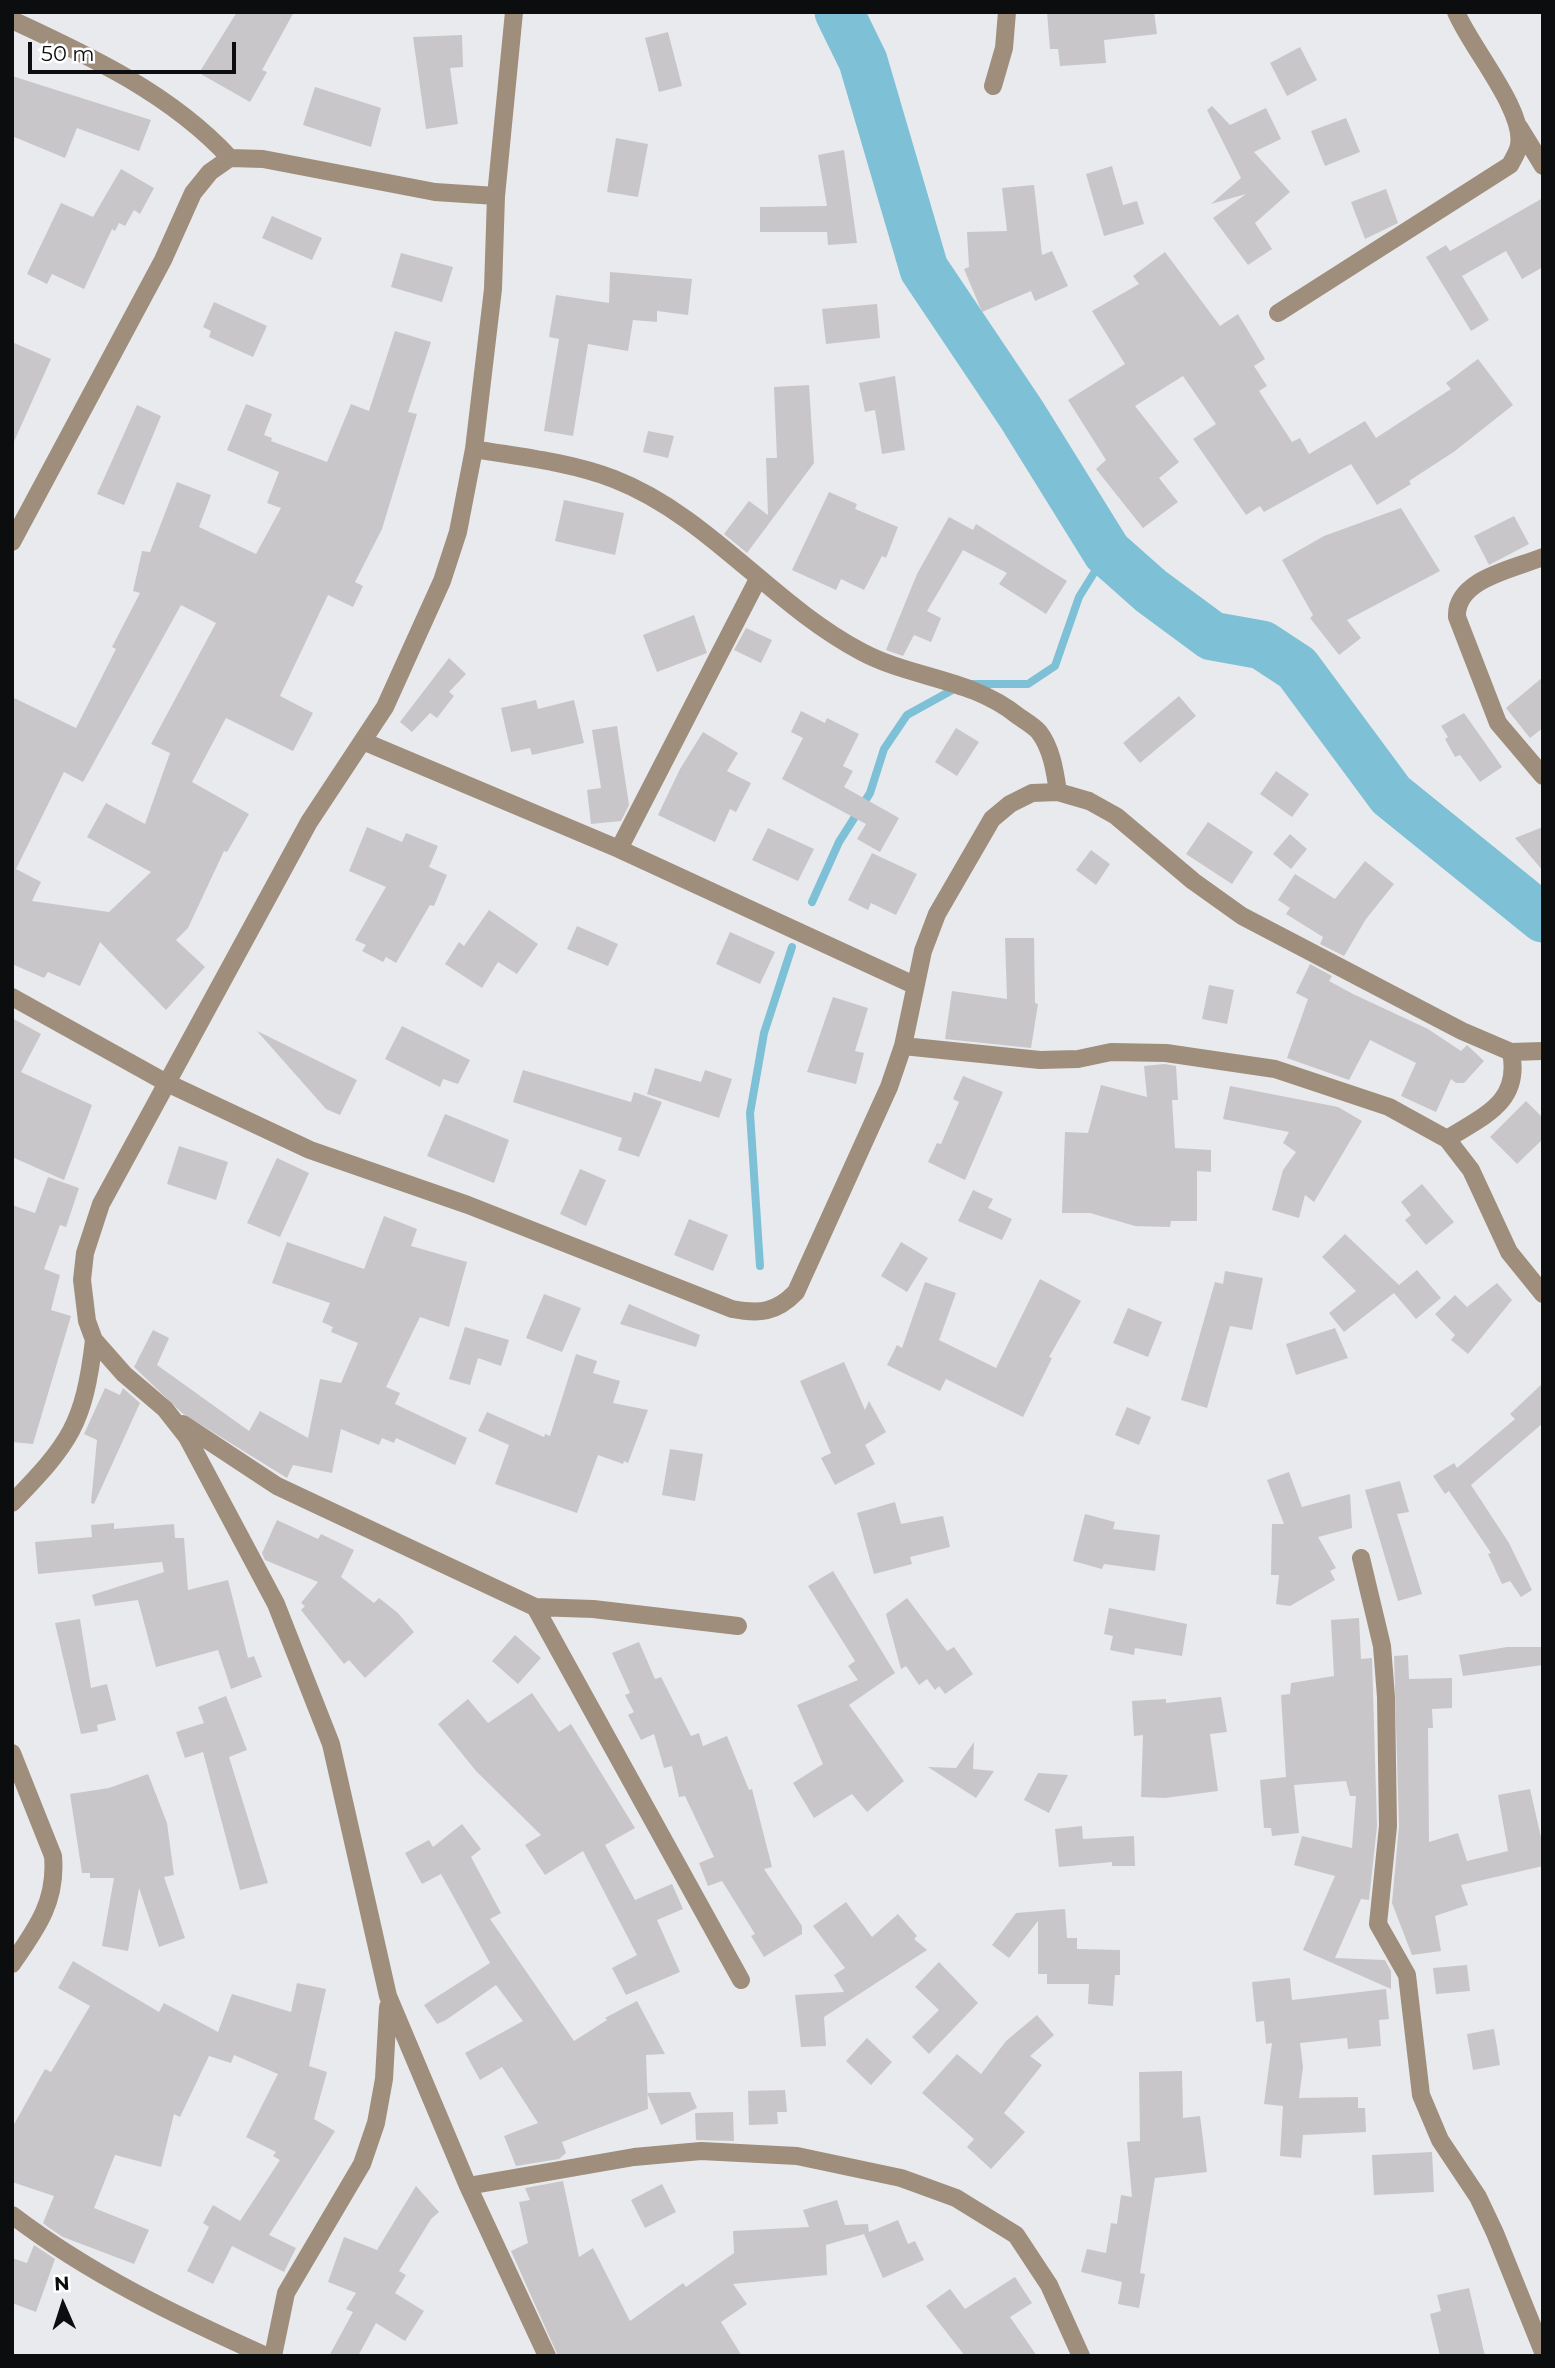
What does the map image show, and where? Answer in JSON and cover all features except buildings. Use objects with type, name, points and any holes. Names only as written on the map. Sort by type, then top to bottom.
[{"type":"street","points":[[514,12],[496,196],[493,289],[474,449],[458,532],[442,581],[407,661],[365,742],[309,822],[165,1082],[101,1205],[92,1230],[82,1280],[87,1321],[94,1340],[124,1374],[165,1409],[235,1461],[277,1486],[535,1607],[593,1609],[738,1626]]},
{"type":"street","points":[[993,86],[1004,48],[1007,12]]},
{"type":"street","points":[[1456,12],[1466,37],[1511,105],[1519,127],[1543,166]]},
{"type":"street","points":[[12,20],[79,51],[167,103],[202,128],[230,158]]},
{"type":"street","points":[[1279,313],[1510,165],[1520,147],[1519,127]]},
{"type":"street","points":[[12,542],[163,260],[193,193],[210,172],[230,158],[263,159],[435,192],[496,196]]},
{"type":"street","points":[[474,449],[550,461],[613,478],[666,503],[816,625],[864,653],[962,684],[1004,705],[1039,732],[1054,763],[1058,792]]},
{"type":"street","points":[[1543,557],[1473,585],[1462,594],[1456,605],[1457,617],[1498,723],[1543,776]]},
{"type":"street","points":[[619,849],[758,579]]},
{"type":"street","points":[[365,742],[619,849],[914,985]]},
{"type":"street","points":[[12,997],[165,1082],[310,1150],[468,1205],[732,1310],[751,1313],[768,1312],[784,1305],[796,1292],[875,1121],[903,1046],[914,985],[937,914],[992,819],[1010,804],[1032,793],[1058,792],[1089,801],[1116,816],[1193,881],[1242,916],[1462,1031],[1511,1052],[1543,1051]]},
{"type":"street","points":[[903,1046],[1040,1060],[1078,1059],[1111,1052],[1166,1053],[1275,1069],[1389,1107],[1447,1139],[1471,1170],[1509,1252],[1543,1294]]},
{"type":"street","points":[[1447,1139],[1503,1101],[1515,1073],[1511,1052]]},
{"type":"street","points":[[12,1503],[55,1460],[73,1431],[87,1389],[94,1340]]},
{"type":"street","points":[[165,1409],[187,1437],[222,1498],[276,1604],[331,1744],[387,1996],[468,2186],[547,2356]]},
{"type":"street","points":[[1361,1558],[1382,1646],[1388,1733],[1388,1826],[1378,1924],[1407,1975],[1421,2095],[1440,2140],[1478,2197],[1543,2352]]},
{"type":"street","points":[[535,1607],[741,1980]]},
{"type":"street","points":[[12,1753],[53,1856],[54,1869],[48,1909],[12,1964]]},
{"type":"street","points":[[273,2356],[286,2293],[362,2164],[376,2123],[388,2040],[387,1996]]},
{"type":"street","points":[[468,2186],[634,2157],[701,2151],[797,2156],[901,2178],[956,2198],[1016,2235],[1049,2285],[1081,2356]]},
{"type":"street","points":[[12,2215],[104,2277],[180,2318],[266,2356]]},
{"type":"waterway","points":[[839,12],[863,61],[924,269],[1022,415],[1107,552],[1151,591],[1212,636],[1262,645],[1297,668],[1391,795],[1543,918]]},
{"type":"waterway","points":[[971,684],[1028,684],[1055,666],[1079,597],[1107,552]]},
{"type":"waterway","points":[[812,902],[839,842],[870,793],[884,749],[907,715],[956,688]]},
{"type":"waterway","points":[[760,1266],[750,1113],[764,1033],[792,947]]}]
